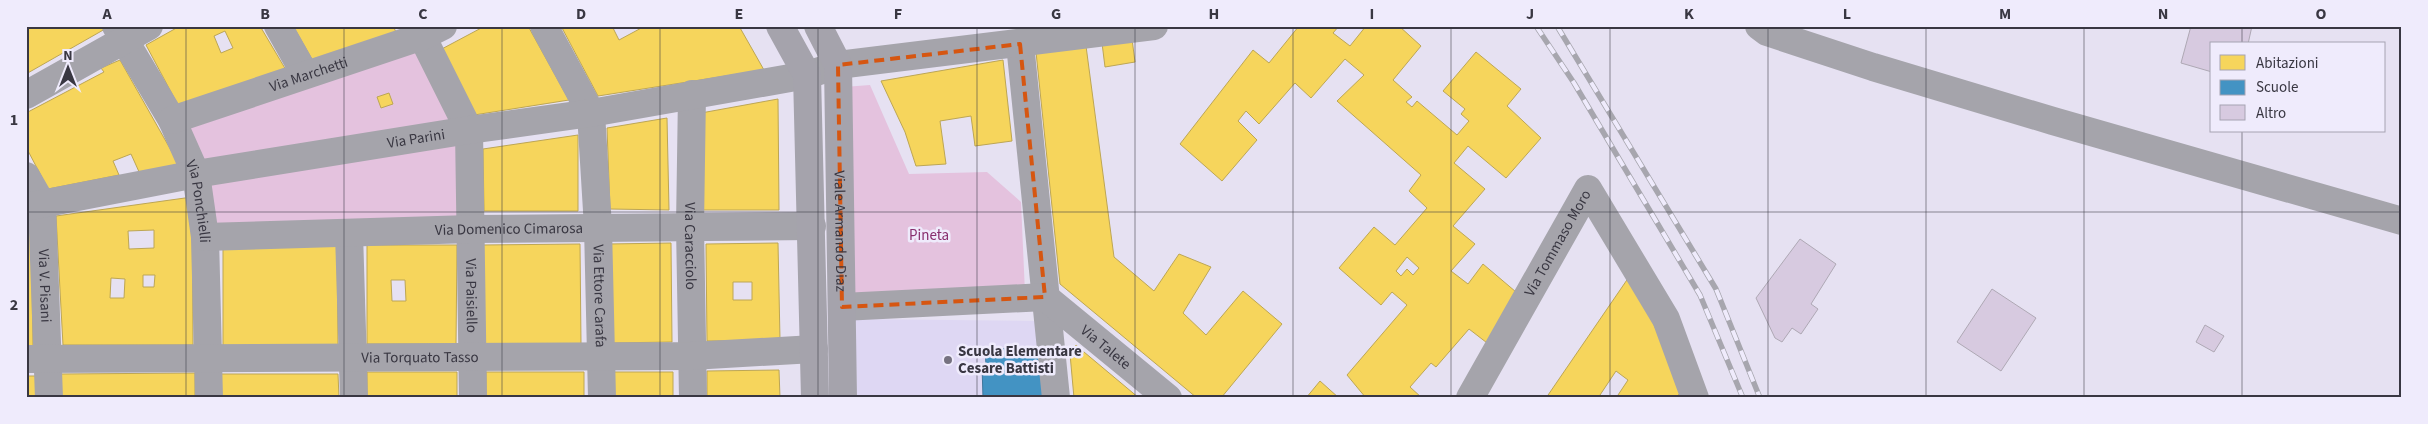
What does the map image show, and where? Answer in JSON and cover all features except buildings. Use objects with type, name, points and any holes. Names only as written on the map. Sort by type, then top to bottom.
[{"type":"main road","points":[[780,26],[807,76],[815,398]]},
{"type":"main road","name":"Viale Armando Diaz","points":[[830,40],[842,307],[844,398]]},
{"type":"street","points":[[26,95],[120,34],[149,26]]},
{"type":"street","points":[[278,26],[305,74]]},
{"type":"street","name":"Via Ettore Carafa","points":[[544,26],[591,113],[598,227],[602,398]]},
{"type":"street","name":"Via Parini","points":[[34,206],[196,174],[469,130],[591,113],[692,94],[807,76],[830,40],[1020,44],[1154,26]]},
{"type":"street","points":[[1759,26],[1767,32],[1873,67],[2402,221]]},
{"type":"street","name":"Via Marchetti","points":[[172,120],[428,29]]},
{"type":"street","name":"Via Paisiello","points":[[428,29],[469,130],[473,398]]},
{"type":"street","name":"Via Ponchielli","points":[[120,34],[172,120],[196,174],[205,238],[208,398]]},
{"type":"street","points":[[1020,44],[1056,398]]},
{"type":"street","name":"Via Caracciolo","points":[[692,94],[690,226],[693,398]]},
{"type":"street","name":"Via V. Pisani","points":[[26,176],[34,206],[37,359],[49,398]]},
{"type":"street","name":"Via Tommaso Moro","points":[[1470,398],[1588,189],[1666,319],[1695,398]]},
{"type":"street","name":"Via Domenico Cimarosa","points":[[205,238],[471,229],[812,226]]},
{"type":"street","points":[[349,233],[354,398]]},
{"type":"street","points":[[842,307],[1045,297]]},
{"type":"street","name":"Via Talete","points":[[1045,297],[1168,398]]},
{"type":"street","name":"Via Torquato Tasso","points":[[37,359],[691,356],[814,349]]},
{"type":"highlighted area","points":[[1020,44],[1045,297],[842,307],[838,65]]},
{"type":"shaded area","name":"Scuola Elementare Cesare Battisti","points":[[855,319],[1035,321],[1045,398],[857,398]]},
{"type":"green space","points":[[417,43],[453,122],[203,166],[184,124]]},
{"type":"green space","name":"Pineta","points":[[870,85],[909,174],[987,172],[1021,202],[1025,293],[851,300],[844,87]]},
{"type":"green space","points":[[461,139],[461,219],[212,229],[205,180]]},
{"type":"railway","points":[[1536,26],[1574,83],[1700,295],[1743,398]]},
{"type":"railway","points":[[1557,26],[1716,289],[1760,398]]},
{"type":"place","name":"Scuola Elementare Cesare Battisti","points":[[948,360]]}]
